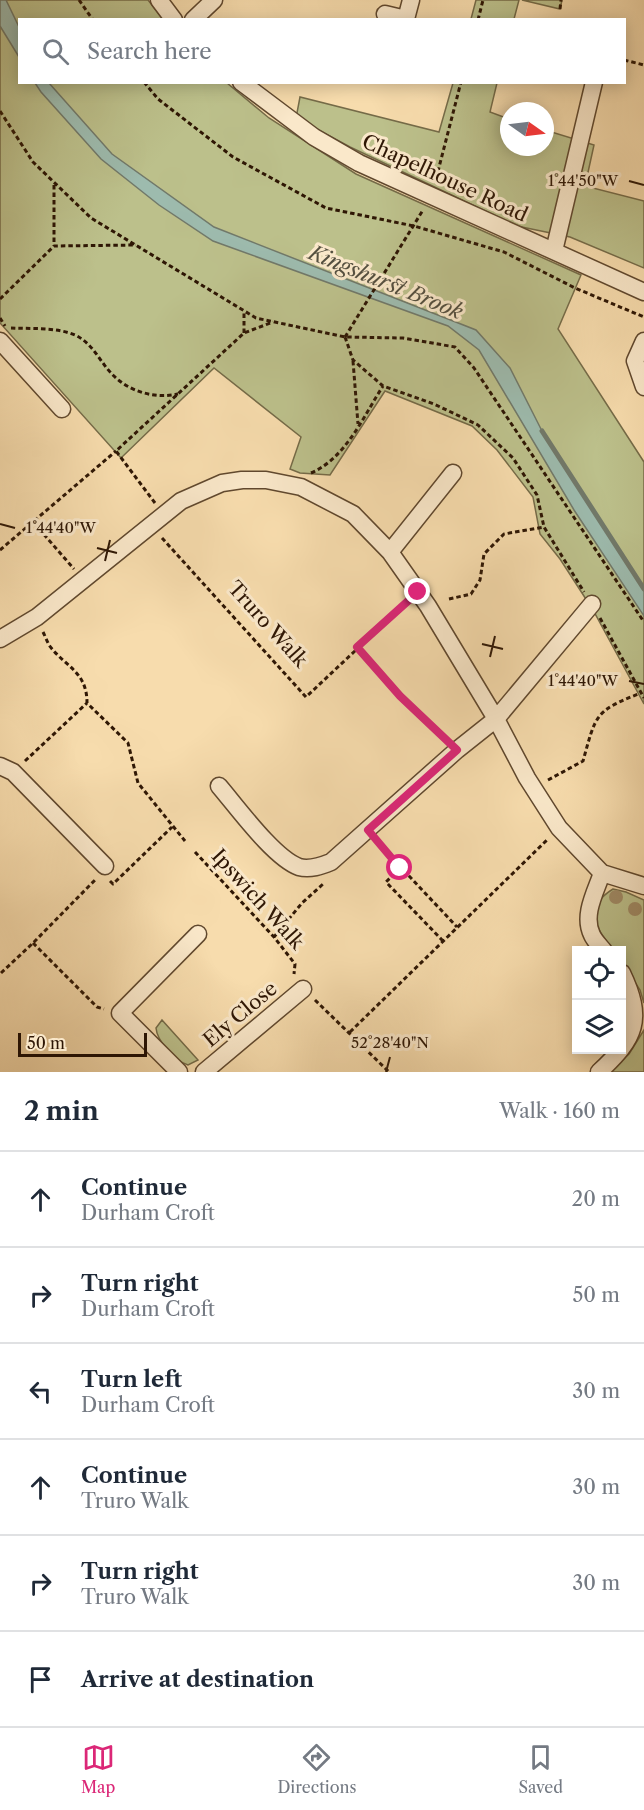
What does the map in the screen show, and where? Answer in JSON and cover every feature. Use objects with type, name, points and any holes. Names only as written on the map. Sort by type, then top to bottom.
[{"type":"street","points":[[159,0],[172,18]]},
{"type":"street","points":[[195,18],[214,0]]},
{"type":"street","points":[[406,18],[411,0]]},
{"type":"street","points":[[385,14],[402,18]]},
{"type":"street","name":"Chapelhouse Road","points":[[244,84],[314,137],[359,163],[644,292]]},
{"type":"street","points":[[554,250],[594,84]]},
{"type":"street","points":[[644,340],[635,361],[644,387]]},
{"type":"street","points":[[0,341],[62,409]]},
{"type":"street","points":[[390,552],[453,473]]},
{"type":"street","points":[[2,632],[37,617],[181,501],[222,483],[242,480],[266,480],[301,487],[353,514],[390,552],[428,606],[496,719],[533,789],[559,828],[602,873],[644,886]]},
{"type":"street","points":[[219,786],[282,857],[299,867],[313,868],[331,862],[457,750],[496,719],[592,604]]},
{"type":"street","points":[[7,769],[105,872]]},
{"type":"street","points":[[600,946],[592,935],[589,925],[592,899],[602,873]]},
{"type":"street","points":[[179,1072],[120,1013],[198,934]]},
{"type":"street","points":[[599,1072],[634,1038],[641,1017],[637,997],[626,980]]},
{"type":"street","name":"Ely Close","points":[[204,1072],[303,988]]},
{"type":"path","points":[[79,0],[92,18]]},
{"type":"path","points":[[478,18],[483,0]]},
{"type":"path","points":[[560,9],[561,0]]},
{"type":"path","points":[[626,60],[644,65]]},
{"type":"path","points":[[146,84],[158,99],[233,157],[326,208],[414,225],[504,252],[575,288],[644,317]]},
{"type":"path","points":[[432,195],[460,84]]},
{"type":"path","points":[[0,111],[33,162],[91,218],[256,318],[345,337],[403,338],[455,347],[481,378],[644,622]]},
{"type":"path","points":[[54,184],[54,246]]},
{"type":"path","points":[[345,337],[414,225]]},
{"type":"path","points":[[0,299],[54,246],[136,245]]},
{"type":"path","points":[[244,311],[244,333]]},
{"type":"path","points":[[0,318],[7,328],[55,330],[76,336],[93,349],[114,376],[138,392],[168,396],[180,394]]},
{"type":"path","points":[[0,550],[116,451],[244,333],[274,322]]},
{"type":"path","points":[[345,337],[353,360],[358,425]]},
{"type":"path","points":[[353,360],[383,386],[434,404],[478,425],[513,458],[537,495],[544,527],[618,647],[644,698]]},
{"type":"path","points":[[301,487],[304,475],[322,468],[335,458],[383,386]]},
{"type":"path","points":[[116,451],[158,519]]},
{"type":"path","name":"Truro Walk","points":[[158,519],[306,697],[418,592]]},
{"type":"path","points":[[34,523],[82,579]]},
{"type":"path","points":[[449,599],[471,594],[480,580],[484,554],[504,534],[544,527]]},
{"type":"path","name":"Ipswich Walk","points":[[37,617],[49,645],[81,677],[87,693],[87,703],[128,743],[138,783],[185,841]]},
{"type":"path","points":[[357,647],[400,696],[457,750]]},
{"type":"path","points":[[533,789],[583,761],[597,717],[617,702],[640,693]]},
{"type":"path","points":[[7,769],[87,703]]},
{"type":"path","points":[[0,973],[105,872],[113,884],[172,827]]},
{"type":"path","points":[[350,1033],[559,828]]},
{"type":"path","points":[[368,830],[400,868],[457,927]]},
{"type":"path","name":"Ipswich Walk","points":[[195,852],[296,964],[294,976],[303,988],[389,1072]]},
{"type":"path","points":[[274,937],[302,903],[329,878],[331,862]]},
{"type":"path","points":[[400,868],[386,882],[443,941]]},
{"type":"path","points":[[33,943],[98,1006],[120,1013]]},
{"type":"green space","points":[[0,0],[148,0],[162,18],[18,18],[18,84],[228,84],[269,118],[356,174],[581,275],[558,329],[644,462],[644,704],[593,610],[560,559],[540,534],[533,497],[497,450],[472,426],[385,391],[330,475],[300,473],[290,469],[301,437],[214,368],[121,458],[0,323]]},
{"type":"green space","points":[[476,0],[519,0],[514,18],[471,18]]},
{"type":"green space","points":[[522,0],[562,0],[560,9]]},
{"type":"green space","points":[[453,84],[497,84],[490,112],[500,116],[500,156],[554,156],[554,133],[594,145],[585,186],[644,201],[644,268],[570,237],[517,226],[350,147],[296,118],[300,97],[439,132]]},
{"type":"green space","points":[[613,889],[644,900],[644,1003],[640,990],[626,968],[626,946],[610,946],[597,926],[594,911],[603,896]]},
{"type":"green space","points":[[162,1020],[198,1060],[188,1065],[168,1050],[156,1028]]},
{"type":"green space","points":[[644,1030],[644,1072],[609,1072],[629,1054]]},
{"type":"shaded area","points":[[0,0],[6,0],[18,25],[18,55],[0,26]]},
{"type":"shaded area","points":[[36,84],[50,84],[112,154],[214,227],[476,330],[510,368],[543,433],[644,589],[644,616],[574,510],[479,350],[448,326],[213,241],[159,205],[101,159]]},
{"type":"waterway","name":"Kingshurst Brook","points":[[542,431],[644,589]]},
{"type":"route","points":[[400,868],[368,830],[457,750],[400,696],[357,647],[418,592]]}]
